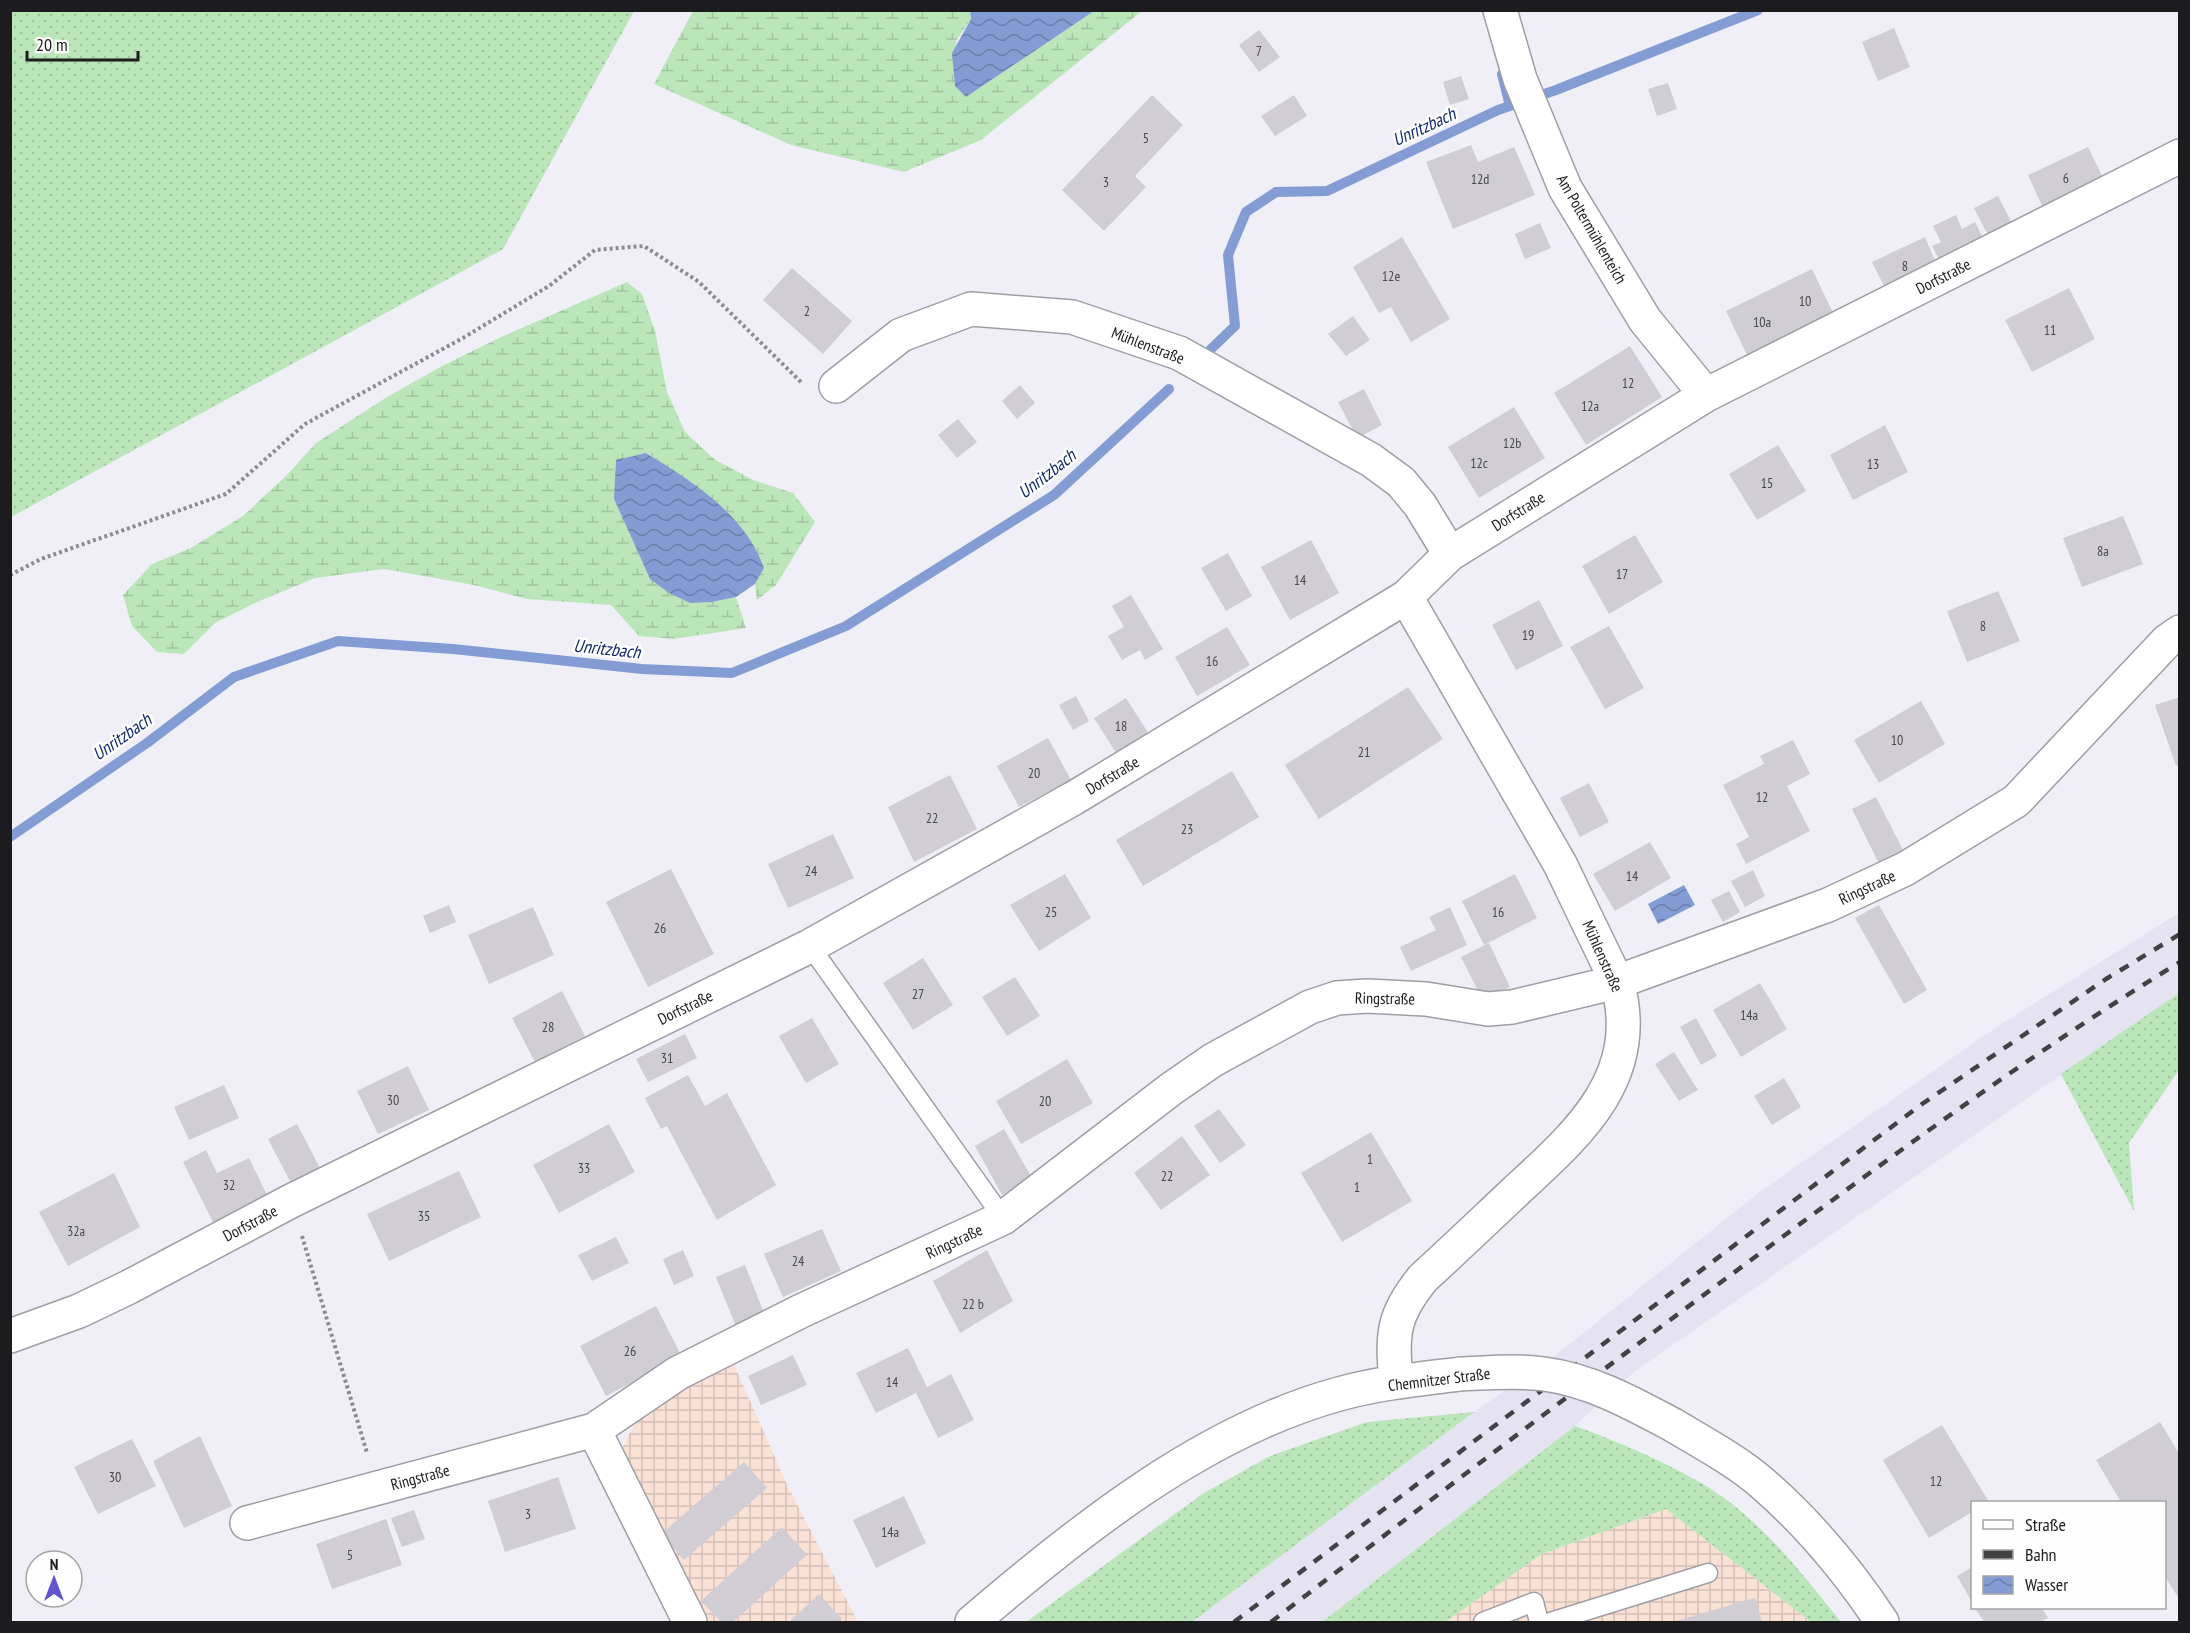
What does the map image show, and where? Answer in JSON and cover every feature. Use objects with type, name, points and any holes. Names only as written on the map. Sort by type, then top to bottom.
[{"type":"street","name":"Am Poltermühlenteich","points":[[1500,10],[1520,79],[1566,188],[1645,320],[1706,395]]},
{"type":"street","name":"Dorfstraße","points":[[10,1336],[79,1311],[109,1297],[291,1201],[810,946],[1074,798],[1406,597],[1450,554],[1706,395],[2180,156]]},
{"type":"street","name":"Mühlenstraße","points":[[836,386],[901,335],[971,309],[1072,318],[1179,353],[1371,459],[1401,482],[1420,505],[1450,554]]},
{"type":"street","name":"Mühlenstraße","points":[[1396,1382],[1395,1326],[1405,1300],[1423,1278],[1566,1145],[1601,1102],[1621,1055],[1623,1003],[1617,982],[1560,864],[1406,597]]},
{"type":"street","name":"Ringstraße","points":[[247,1523],[594,1430],[678,1373],[801,1311],[1003,1218],[1196,1071],[1310,1007],[1337,998],[1367,996],[1426,999],[1496,1008],[1524,1005],[1617,982],[1828,905],[1905,869],[2016,801],[2167,641],[2180,632]]},
{"type":"street","name":"Chemnitzer Straße","points":[[972,1623],[1019,1581],[1099,1521],[1187,1461],[1240,1433],[1300,1407],[1340,1394],[1396,1382],[1508,1371],[1554,1376],[1621,1397],[1673,1425],[1761,1483],[1815,1536],[1860,1588],[1882,1623]]},
{"type":"street","points":[[594,1430],[690,1623]]},
{"type":"lane","points":[[810,946],[1003,1218]]},
{"type":"lane","points":[[1550,1623],[1708,1573]]},
{"type":"lane","points":[[1483,1623],[1534,1602],[1539,1623]]},
{"type":"path","points":[[10,575],[41,559],[226,494],[305,424],[492,321],[549,286],[595,250],[644,246],[699,282],[802,383],[836,386]]},
{"type":"path","points":[[291,1201],[377,1488]]},
{"type":"shaded area","points":[[2179,913],[2179,993],[1634,1372],[1575,1426],[1322,1622],[1192,1622],[1474,1412],[1561,1351],[1758,1193],[1998,1026]]},
{"type":"shaded area","points":[[731,1358],[788,1487],[858,1622],[705,1622],[622,1467],[622,1448],[637,1420]]},
{"type":"shaded area","points":[[1666,1509],[1811,1622],[1445,1622],[1542,1554]]},
{"type":"green space","points":[[11,10],[634,11],[503,249],[11,517]]},
{"type":"green space","points":[[693,11],[970,11],[971,19],[956,41],[966,97],[1094,11],[1142,11],[981,140],[904,172],[791,145],[654,84]]},
{"type":"green space","points":[[627,282],[642,294],[655,331],[667,392],[685,432],[714,459],[753,480],[793,493],[815,522],[776,585],[757,600],[755,584],[764,568],[709,496],[647,453],[614,499],[650,579],[712,602],[736,597],[746,628],[674,639],[639,636],[611,605],[527,599],[474,585],[384,569],[315,578],[257,602],[215,623],[184,654],[157,652],[132,626],[123,595],[152,564],[191,548],[243,516],[287,475],[316,443],[387,397],[442,366],[499,338]]},
{"type":"green space","points":[[2179,993],[2179,1070],[2129,1143],[2134,1211],[2061,1074]]},
{"type":"green space","points":[[1474,1412],[1192,1622],[1026,1622],[1204,1493],[1270,1456],[1367,1422]]},
{"type":"green space","points":[[1575,1426],[1655,1459],[1722,1496],[1760,1528],[1777,1546],[1841,1622],[1811,1622],[1666,1509],[1542,1554],[1445,1622],[1322,1622]]},
{"type":"water","points":[[970,10],[1094,11],[966,97],[955,86],[952,53],[971,19]]},
{"type":"water","points":[[646,453],[716,501],[744,531],[764,568],[755,584],[736,597],[712,602],[690,603],[669,593],[650,579],[614,499],[616,460]]},
{"type":"water","points":[[1684,885],[1695,905],[1658,924],[1648,904]]},
{"type":"building","points":[[1894,28],[1910,67],[1878,81],[1862,42]]},
{"type":"building","points":[[1259,30],[1280,57],[1259,72],[1239,45]]},
{"type":"building","points":[[1461,76],[1469,99],[1450,105],[1443,82]]},
{"type":"building","points":[[1668,83],[1677,109],[1657,116],[1648,89]]},
{"type":"building","points":[[1152,95],[1183,125],[1135,176],[1146,187],[1104,231],[1062,190]]},
{"type":"building","points":[[1294,95],[1307,116],[1275,136],[1261,116]]},
{"type":"building","points":[[1471,145],[1478,162],[1514,147],[1535,195],[1453,229],[1426,162]]},
{"type":"building","points":[[2088,147],[2104,180],[2044,210],[2028,175]]},
{"type":"building","points":[[1998,196],[2015,229],[1991,241],[1974,208]]},
{"type":"building","points":[[1956,215],[1962,229],[1975,222],[1986,244],[1942,265],[1932,246],[1941,242],[1933,226]]},
{"type":"building","points":[[1540,223],[1551,248],[1525,259],[1515,234]]},
{"type":"building","points":[[1402,237],[1450,319],[1411,342],[1391,307],[1379,313],[1353,267]]},
{"type":"building","points":[[1925,237],[1939,270],[1888,294],[1872,262]]},
{"type":"building","points":[[792,268],[852,321],[823,354],[763,300]]},
{"type":"building","points":[[1812,269],[1834,315],[1748,357],[1726,311]]},
{"type":"building","points":[[2069,288],[2095,339],[2032,372],[2005,320]]},
{"type":"building","points":[[1353,316],[1370,340],[1346,356],[1328,334]]},
{"type":"building","points":[[1630,346],[1662,397],[1586,445],[1554,393]]},
{"type":"building","points":[[1020,385],[1035,403],[1017,419],[1002,401]]},
{"type":"building","points":[[1364,389],[1382,425],[1357,438],[1338,402]]},
{"type":"building","points":[[1514,407],[1545,458],[1479,498],[1448,447]]},
{"type":"building","points":[[958,419],[977,442],[957,458],[938,435]]},
{"type":"building","points":[[1885,425],[1908,472],[1853,500],[1830,455]]},
{"type":"building","points":[[1778,445],[1806,491],[1757,520],[1729,474]]},
{"type":"building","points":[[2123,516],[2143,564],[2082,587],[2063,538]]},
{"type":"building","points":[[1635,535],[1663,582],[1609,614],[1582,566]]},
{"type":"building","points":[[1311,540],[1339,593],[1290,620],[1261,567]]},
{"type":"building","points":[[1228,553],[1252,596],[1226,611],[1201,568]]},
{"type":"building","points":[[1998,591],[2020,641],[1967,662],[1947,611]]},
{"type":"building","points":[[1131,595],[1163,649],[1145,660],[1140,650],[1122,660],[1108,636],[1124,627],[1112,606]]},
{"type":"building","points":[[1539,600],[1563,646],[1516,670],[1492,625]]},
{"type":"building","points":[[1609,626],[1644,688],[1605,709],[1570,647]]},
{"type":"building","points":[[1227,627],[1250,665],[1197,696],[1175,657]]},
{"type":"building","points":[[1408,687],[1443,739],[1319,819],[1285,765]]},
{"type":"building","points":[[1076,696],[1089,721],[1073,730],[1059,705]]},
{"type":"building","points":[[2180,697],[2180,765],[2176,766],[2155,705]]},
{"type":"building","points":[[1126,698],[1149,734],[1116,753],[1094,718]]},
{"type":"building","points":[[1921,701],[1945,744],[1879,783],[1854,740]]},
{"type":"building","points":[[1048,738],[1071,780],[1019,807],[997,766]]},
{"type":"building","points":[[1793,740],[1810,774],[1787,786],[1810,831],[1746,864],[1736,844],[1749,837],[1723,785],[1764,764],[1760,756]]},
{"type":"building","points":[[1232,771],[1259,817],[1143,886],[1116,840]]},
{"type":"building","points":[[950,775],[977,829],[914,862],[888,807]]},
{"type":"building","points":[[1589,783],[1609,822],[1580,837],[1560,798]]},
{"type":"building","points":[[1876,797],[1906,856],[1881,868],[1852,809]]},
{"type":"building","points":[[833,834],[854,878],[788,908],[768,864]]},
{"type":"building","points":[[1650,842],[1671,878],[1615,911],[1593,874]]},
{"type":"building","points":[[671,869],[714,954],[648,987],[606,902]]},
{"type":"building","points":[[1753,870],[1765,896],[1745,907],[1731,881]]},
{"type":"building","points":[[1065,874],[1091,918],[1039,951],[1010,905]]},
{"type":"building","points":[[1515,874],[1537,918],[1484,945],[1462,901]]},
{"type":"building","points":[[1729,891],[1740,912],[1723,922],[1711,900]]},
{"type":"building","points":[[449,905],[456,922],[430,933],[423,916]]},
{"type":"building","points":[[1879,905],[1927,990],[1904,1004],[1855,918]]},
{"type":"building","points":[[533,907],[554,955],[489,984],[468,935]]},
{"type":"building","points":[[1450,907],[1467,945],[1411,971],[1400,947],[1436,930],[1429,917]]},
{"type":"building","points":[[1489,943],[1510,987],[1483,1001],[1461,957]]},
{"type":"building","points":[[923,958],[953,1005],[913,1030],[883,983]]},
{"type":"building","points":[[1015,977],[1040,1016],[1007,1036],[982,997]]},
{"type":"building","points":[[1760,983],[1787,1029],[1741,1057],[1713,1010]]},
{"type":"building","points":[[562,991],[585,1036],[535,1062],[512,1018]]},
{"type":"building","points":[[812,1018],[839,1064],[806,1083],[779,1036]]},
{"type":"building","points":[[1696,1018],[1717,1056],[1701,1065],[1680,1027]]},
{"type":"building","points":[[685,1034],[697,1058],[648,1082],[636,1059]]},
{"type":"building","points":[[1674,1052],[1698,1090],[1679,1101],[1655,1064]]},
{"type":"building","points":[[1067,1059],[1093,1103],[1021,1144],[996,1101]]},
{"type":"building","points":[[408,1066],[429,1110],[378,1134],[357,1091]]},
{"type":"building","points":[[688,1075],[705,1106],[727,1093],[776,1185],[717,1220],[667,1126],[661,1129],[645,1098]]},
{"type":"building","points":[[1784,1078],[1801,1107],[1772,1125],[1754,1096]]},
{"type":"building","points":[[224,1085],[239,1118],[189,1140],[174,1107]]},
{"type":"building","points":[[1219,1109],[1246,1145],[1220,1163],[1194,1126]]},
{"type":"building","points":[[297,1124],[322,1172],[293,1187],[268,1139]]},
{"type":"building","points":[[609,1124],[635,1172],[559,1213],[533,1165]]},
{"type":"building","points":[[1004,1129],[1032,1178],[1002,1195],[975,1146]]},
{"type":"building","points":[[1371,1132],[1412,1201],[1342,1242],[1301,1173]]},
{"type":"building","points":[[1182,1136],[1210,1175],[1161,1210],[1134,1173]]},
{"type":"building","points":[[206,1150],[217,1173],[249,1158],[268,1197],[214,1224],[183,1162]]},
{"type":"building","points":[[459,1171],[481,1217],[389,1261],[367,1214]]},
{"type":"building","points":[[114,1173],[140,1227],[68,1266],[39,1212]]},
{"type":"building","points":[[822,1229],[841,1271],[783,1297],[764,1254]]},
{"type":"building","points":[[616,1237],[629,1263],[592,1281],[578,1255]]},
{"type":"building","points":[[683,1250],[694,1276],[674,1285],[663,1259]]},
{"type":"building","points":[[987,1250],[1013,1301],[960,1333],[933,1281]]},
{"type":"building","points":[[745,1265],[766,1318],[737,1329],[716,1277]]},
{"type":"building","points":[[656,1306],[682,1357],[606,1396],[580,1346]]},
{"type":"building","points":[[908,1348],[927,1387],[951,1374],[974,1420],[938,1438],[916,1393],[876,1413],[856,1373]]},
{"type":"building","points":[[793,1355],[807,1385],[761,1405],[748,1376]]},
{"type":"building","points":[[2160,1422],[2180,1455],[2178,1597],[2166,1578],[2166,1501],[2120,1501],[2096,1460]]},
{"type":"building","points":[[1942,1425],[1988,1501],[1971,1501],[1971,1513],[1929,1538],[1883,1460]]},
{"type":"building","points":[[200,1436],[232,1506],[184,1528],[153,1461]]},
{"type":"building","points":[[132,1439],[156,1486],[98,1514],[74,1467]]},
{"type":"building","points":[[744,1462],[767,1488],[684,1560],[661,1534]]},
{"type":"building","points":[[558,1477],[576,1529],[505,1552],[488,1501]]},
{"type":"building","points":[[904,1496],[926,1543],[876,1568],[853,1520]]},
{"type":"building","points":[[414,1510],[425,1539],[402,1547],[391,1518]]},
{"type":"building","points":[[386,1519],[402,1565],[332,1589],[316,1544]]},
{"type":"building","points":[[782,1527],[807,1555],[733,1622],[721,1622],[701,1601]]},
{"type":"building","points":[[1971,1568],[1971,1600],[1957,1576]]},
{"type":"building","points":[[819,1594],[842,1619],[839,1622],[789,1622]]},
{"type":"building","points":[[1755,1598],[1762,1622],[1672,1622]]},
{"type":"building","points":[[1976,1609],[2043,1609],[2048,1618],[2040,1622],[1984,1622]]},
{"type":"waterway","name":"Unritzbach","points":[[1211,349],[1235,326],[1228,255],[1246,212],[1276,192],[1327,191],[1498,110],[1556,90],[1758,10]]},
{"type":"waterway","points":[[1502,74],[1510,106]]},
{"type":"waterway","name":"Unritzbach","points":[[10,837],[147,743],[234,677],[338,641],[453,649],[642,669],[732,673],[846,626],[1054,495],[1169,389]]},
{"type":"railway","points":[[1234,1622],[1922,1104],[2106,979],[2180,934]]},
{"type":"railway","points":[[1271,1622],[1591,1379],[1882,1164],[2029,1060],[2180,962]]}]
